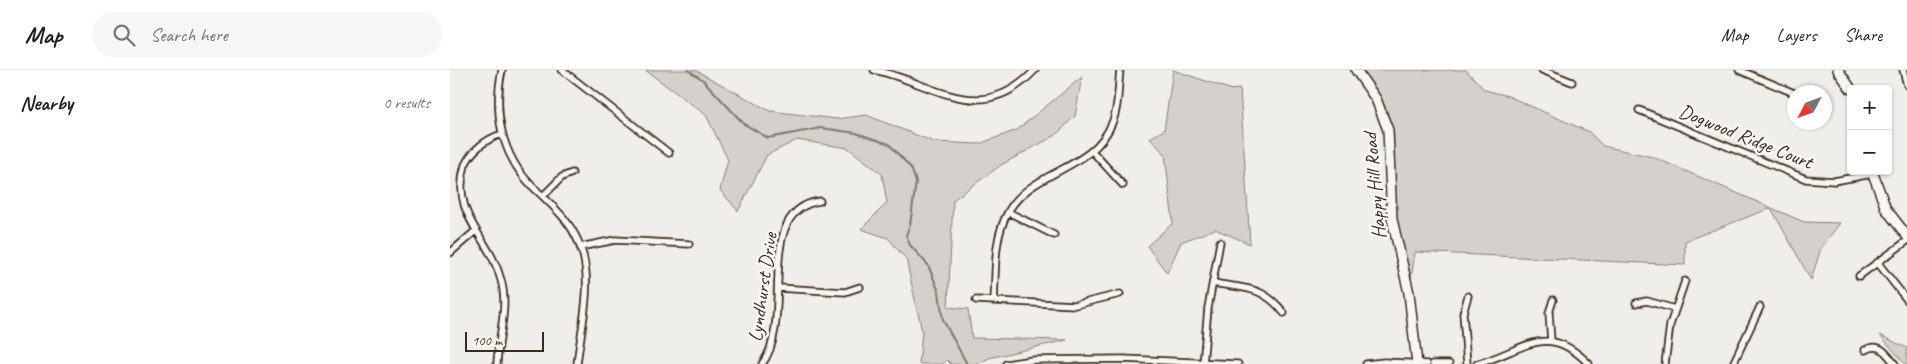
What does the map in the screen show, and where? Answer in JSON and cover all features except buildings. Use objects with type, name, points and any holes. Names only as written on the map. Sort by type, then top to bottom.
[{"type":"street","points":[[502,70],[498,104],[502,134],[517,167],[532,186],[565,218],[580,247],[585,268],[586,291],[577,364]]},
{"type":"street","points":[[562,70],[669,153]]},
{"type":"street","points":[[874,70],[936,92],[976,99],[996,96],[1010,90],[1034,70]]},
{"type":"street","points":[[994,301],[998,241],[1008,212],[1018,198],[1030,188],[1073,164],[1092,151],[1103,139],[1112,123],[1120,70]]},
{"type":"street","name":"Happy Hill Road","points":[[1356,70],[1376,99],[1388,130],[1392,220],[1410,302],[1417,364]]},
{"type":"street","points":[[1542,70],[1572,82]]},
{"type":"street","points":[[1739,70],[1787,90]]},
{"type":"street","points":[[1838,70],[1848,85]]},
{"type":"street","points":[[1903,70],[1907,85]]},
{"type":"street","name":"Dogwood Ridge Court","points":[[1639,110],[1806,179],[1834,181],[1862,175]]},
{"type":"street","points":[[497,364],[504,309],[502,282],[491,254],[473,233],[460,206],[459,189],[463,171],[477,148],[489,139],[502,134]]},
{"type":"street","points":[[1092,151],[1123,186]]},
{"type":"street","points":[[544,196],[557,181],[572,173]]},
{"type":"street","points":[[1873,175],[1886,209],[1907,236]]},
{"type":"street","name":"Lyndhurst Drive","points":[[763,364],[774,339],[779,249],[788,222],[802,206],[820,201]]},
{"type":"street","points":[[1008,212],[1054,235]]},
{"type":"street","points":[[450,253],[473,233]]},
{"type":"street","points":[[580,247],[614,240],[690,244]]},
{"type":"street","points":[[1204,363],[1208,308],[1220,242]]},
{"type":"street","points":[[1859,276],[1907,242]]},
{"type":"street","points":[[1878,262],[1907,300]]},
{"type":"street","points":[[1665,364],[1668,336],[1685,281]]},
{"type":"street","points":[[1213,282],[1255,290],[1271,299],[1284,313]]},
{"type":"street","points":[[778,288],[845,292],[860,287]]},
{"type":"street","points":[[976,300],[1075,305],[1120,294]]},
{"type":"street","points":[[1467,364],[1463,313],[1468,296]]},
{"type":"street","points":[[1551,341],[1549,313],[1554,300]]},
{"type":"street","points":[[1636,303],[1647,301],[1675,309]]},
{"type":"street","points":[[1733,364],[1760,307]]},
{"type":"street","points":[[1477,364],[1530,343],[1551,341],[1572,348],[1589,364]]},
{"type":"street","points":[[1865,350],[1878,347],[1895,364]]},
{"type":"street","points":[[1006,364],[1032,360],[1238,364]]},
{"type":"street","points":[[1366,364],[1427,364]]},
{"type":"street","points":[[1433,364],[1449,364]]},
{"type":"shaded area","points":[[645,70],[695,70],[770,111],[837,119],[866,115],[934,142],[979,144],[1017,130],[1082,77],[1075,116],[1056,135],[1001,165],[953,200],[948,307],[968,309],[972,338],[1067,340],[989,358],[977,364],[951,364],[947,360],[943,364],[919,364],[922,331],[906,259],[888,238],[861,229],[887,203],[882,174],[848,148],[797,140],[767,155],[738,211],[720,190],[728,160],[706,115]]},
{"type":"shaded area","points":[[1173,70],[1232,90],[1240,89],[1250,244],[1215,229],[1181,242],[1167,273],[1147,246],[1173,223],[1165,154],[1150,138],[1164,130]]},
{"type":"shaded area","points":[[1356,70],[1466,70],[1485,90],[1508,96],[1589,132],[1603,146],[1653,157],[1804,222],[1840,223],[1821,248],[1811,280],[1771,208],[1685,241],[1685,265],[1415,252],[1409,293],[1399,255],[1388,130]]},
{"type":"shaded area","points":[[1880,335],[1907,348],[1907,364],[1905,364]]},
{"type":"waterway","points":[[688,70],[703,80],[744,124],[768,138],[821,128],[856,133],[889,144],[911,168],[916,182],[910,225],[906,235],[910,245],[928,265],[939,292],[943,320],[967,364]]}]
